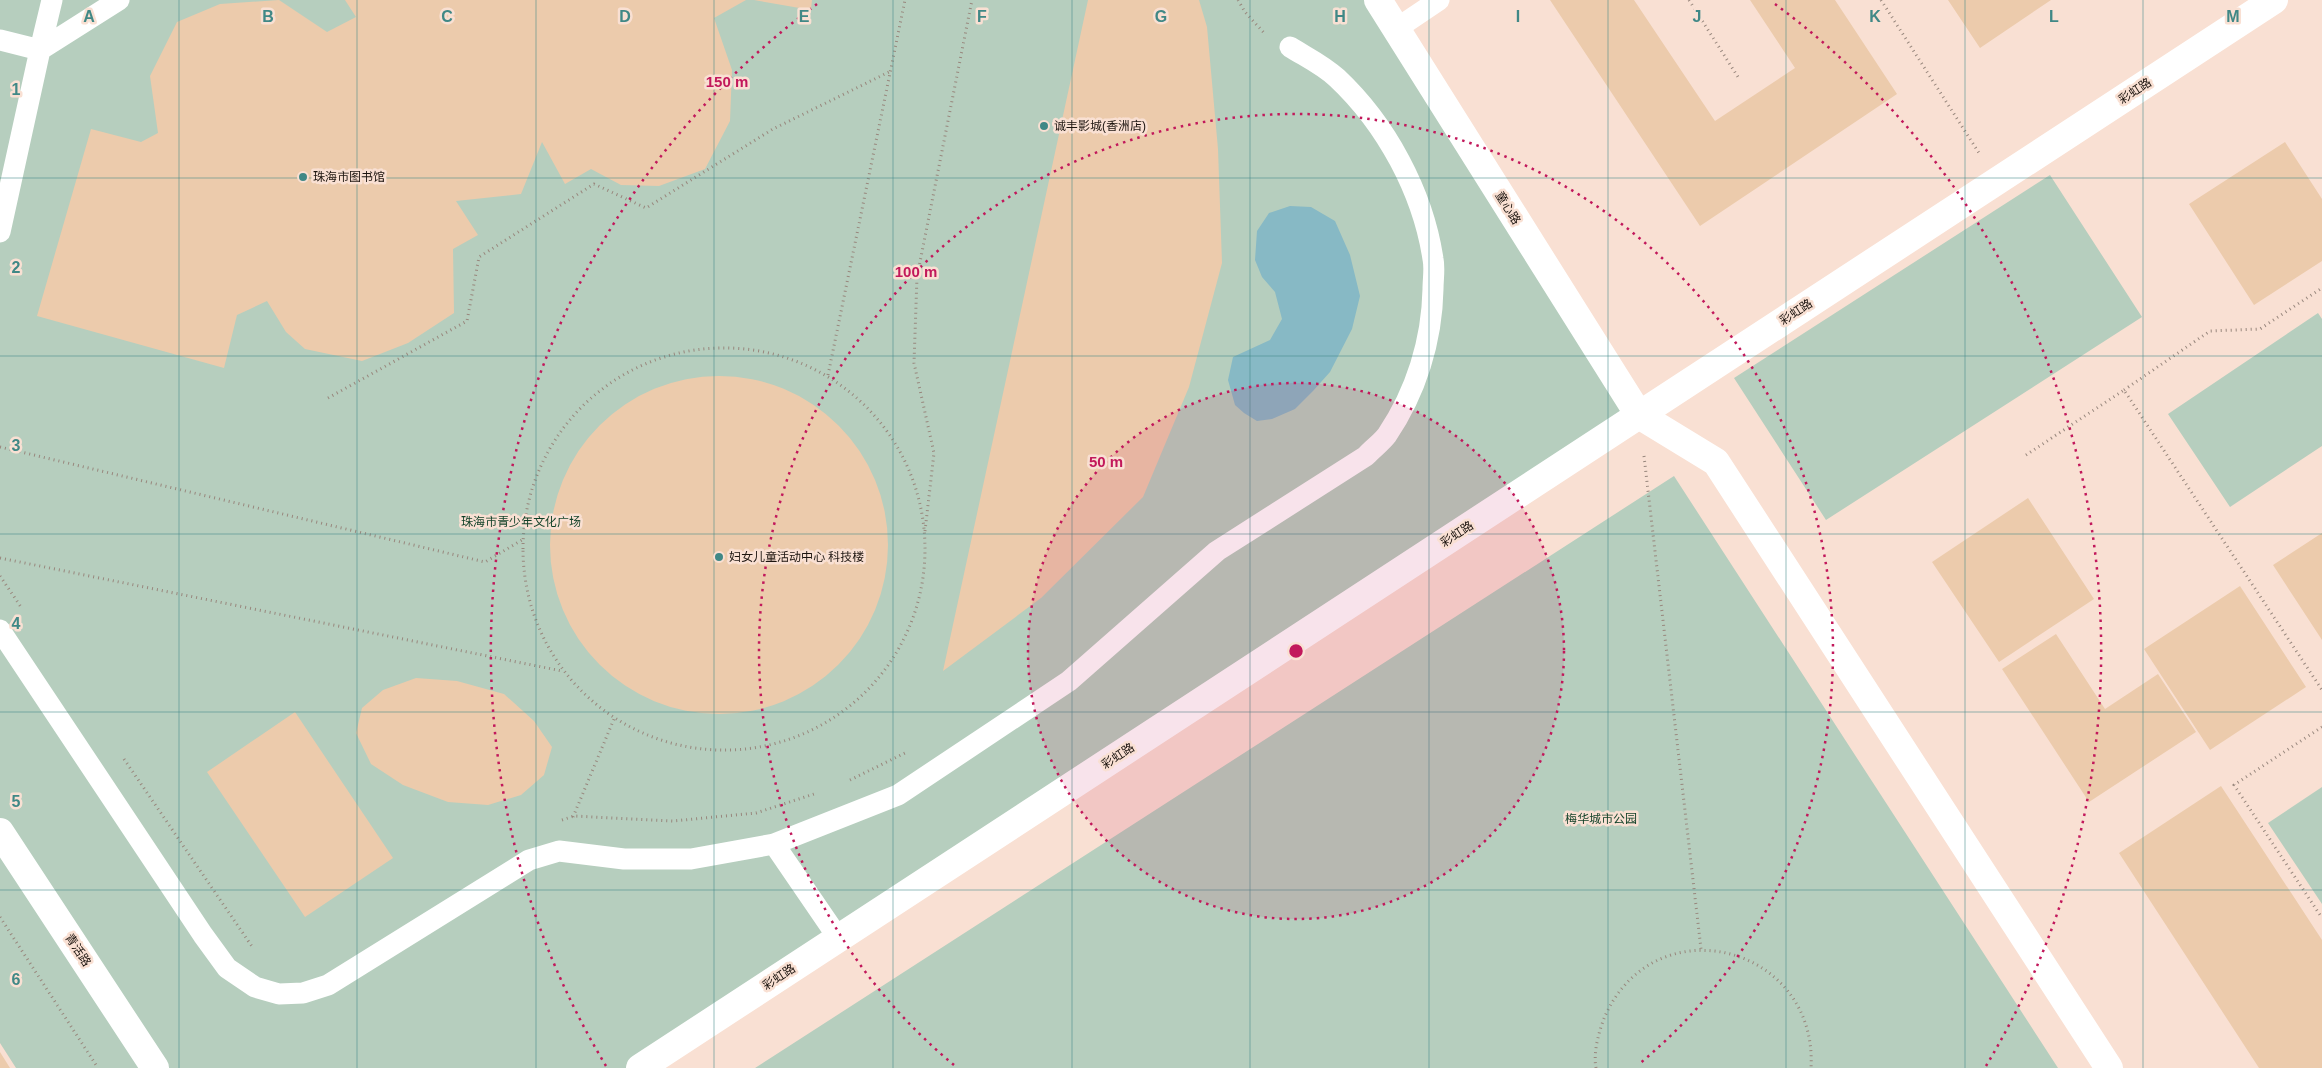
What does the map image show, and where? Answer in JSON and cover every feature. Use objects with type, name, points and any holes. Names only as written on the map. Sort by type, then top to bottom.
[{"type":"street","name":"童心路","points":[[1378,0],[1639,416]]},
{"type":"street","name":"彩虹路","points":[[640,1068],[2274,0]]},
{"type":"street","points":[[1639,416],[1716,462],[2109,1068]]},
{"type":"street","name":"青活路","points":[[0,832],[155,1068]]},
{"type":"lane","points":[[0,232],[52,0]]},
{"type":"lane","points":[[0,40],[40,50],[119,0]]},
{"type":"lane","points":[[1396,28],[1439,0]]},
{"type":"lane","points":[[0,630],[203,935],[227,968],[255,987],[279,994],[303,993],[328,985],[529,860],[559,851],[624,859],[691,859],[774,844],[898,795],[1069,681],[1217,551],[1366,456],[1386,436],[1407,400],[1424,358],[1433,314],[1434,260],[1425,225],[1406,173],[1375,122],[1337,79],[1318,63],[1290,47]]},
{"type":"lane","points":[[774,844],[839,939]]},
{"type":"path","points":[[828,376],[905,0]]},
{"type":"path","points":[[924,534],[910,472],[877,417],[828,376],[764,350],[694,348],[628,370],[573,412],[536,472],[522,540],[531,609],[563,671],[614,719],[672,744],[736,751],[798,737],[853,705],[895,657],[919,598],[924,534],[934,453],[914,363],[917,277],[972,0]]},
{"type":"path","points":[[1238,0],[1245,12],[1266,36],[1290,47]]},
{"type":"path","points":[[1689,0],[1738,77]]},
{"type":"path","points":[[1881,0],[1997,181]]},
{"type":"path","points":[[328,398],[467,321],[479,257],[594,184],[646,208],[773,129],[891,71]]},
{"type":"path","points":[[2026,455],[2210,331],[2260,328],[2322,288]]},
{"type":"path","points":[[2124,390],[2322,690]]},
{"type":"path","points":[[1639,416],[1701,949]]},
{"type":"path","points":[[0,447],[485,562],[522,540]]},
{"type":"path","points":[[0,558],[563,671]]},
{"type":"path","points":[[0,576],[22,609]]},
{"type":"path","points":[[559,851],[614,719]]},
{"type":"path","points":[[2322,727],[2234,785],[2322,918]]},
{"type":"path","points":[[846,782],[912,749]]},
{"type":"path","points":[[122,755],[255,950]]},
{"type":"path","points":[[557,821],[574,816],[673,821],[756,814],[820,792]]},
{"type":"path","points":[[0,917],[98,1068]]},
{"type":"path","points":[[1596,1068],[1600,1029],[1614,997],[1637,972],[1667,955],[1701,949],[1735,954],[1766,969],[1792,996],[1808,1029],[1811,1068]]},
{"type":"green space","name":"珠海市青少年文化广场","points":[[0,0],[1377,0],[1638,415],[637,1068],[156,1068],[0,831]]},
{"type":"green space","points":[[2050,175],[2142,317],[1826,520],[1734,378]]},
{"type":"green space","points":[[2318,313],[2322,319],[2322,446],[2230,507],[2168,414]]},
{"type":"green space","name":"梅华城市公园","points":[[1674,476],[2058,1068],[755,1068]]},
{"type":"green space","points":[[2322,787],[2322,904],[2268,823]]},
{"type":"green space","points":[[0,848],[145,1068],[16,1068],[0,1043]]},
{"type":"water","points":[[1290,206],[1311,207],[1335,221],[1350,255],[1360,296],[1352,329],[1330,372],[1295,409],[1272,419],[1257,421],[1235,405],[1228,380],[1233,357],[1270,340],[1282,319],[1275,292],[1262,277],[1255,260],[1257,231],[1269,213]]},
{"type":"building","name":"珠海市图书馆","points":[[279,0],[327,32],[356,17],[345,0],[746,0],[714,18],[732,70],[730,121],[705,169],[659,186],[621,185],[591,169],[565,184],[542,142],[521,194],[456,201],[478,235],[453,249],[454,313],[408,343],[362,361],[305,349],[286,332],[267,301],[237,315],[224,368],[37,316],[91,129],[141,142],[158,133],[150,76],[177,22],[220,4]]},
{"type":"building","points":[[754,0],[812,0],[811,10]]},
{"type":"building","points":[[1088,0],[1199,0],[1207,27],[1218,149],[1222,263],[1189,387],[1143,497],[1041,598],[943,671]]},
{"type":"building","points":[[1550,0],[1634,0],[1715,121],[1795,68],[1750,0],[1835,0],[1897,94],[1700,226]]},
{"type":"building","points":[[1948,0],[2051,0],[1980,48]]},
{"type":"building","points":[[2285,142],[2322,199],[2322,261],[2254,305],[2189,204]]},
{"type":"building","name":"妇女儿童活动中心 科技楼","points":[[719,376],[752,379],[784,389],[813,404],[839,425],[860,451],[875,480],[885,512],[888,545],[885,578],[875,610],[860,639],[839,665],[813,686],[784,701],[752,711],[719,714],[686,711],[654,701],[625,686],[599,665],[578,639],[563,610],[553,578],[550,545],[553,512],[563,480],[578,451],[599,425],[625,404],[654,389],[686,379]]},
{"type":"building","points":[[2028,498],[2094,599],[1999,662],[1932,562]]},
{"type":"building","points":[[2322,533],[2322,640],[2273,565]]},
{"type":"building","points":[[2240,586],[2306,687],[2210,750],[2144,649]]},
{"type":"building","points":[[2056,634],[2105,709],[2158,674],[2196,732],[2089,802],[2002,669]]},
{"type":"building","points":[[416,678],[457,681],[504,694],[534,721],[552,747],[544,775],[521,795],[488,805],[448,802],[403,785],[371,764],[356,733],[362,708],[383,690]]},
{"type":"building","points":[[295,712],[393,858],[305,917],[207,772]]},
{"type":"building","points":[[2221,786],[2322,940],[2322,1068],[2259,1068],[2119,853]]},
{"type":"building","points":[[0,1052],[10,1068],[0,1068]]},
{"type":"place","name":"诚丰影城(香洲店)","points":[[1044,126]]},
{"type":"place","name":"珠海市图书馆","points":[[303,177]]},
{"type":"place","name":"妇女儿童活动中心 科技楼","points":[[719,557]]}]
